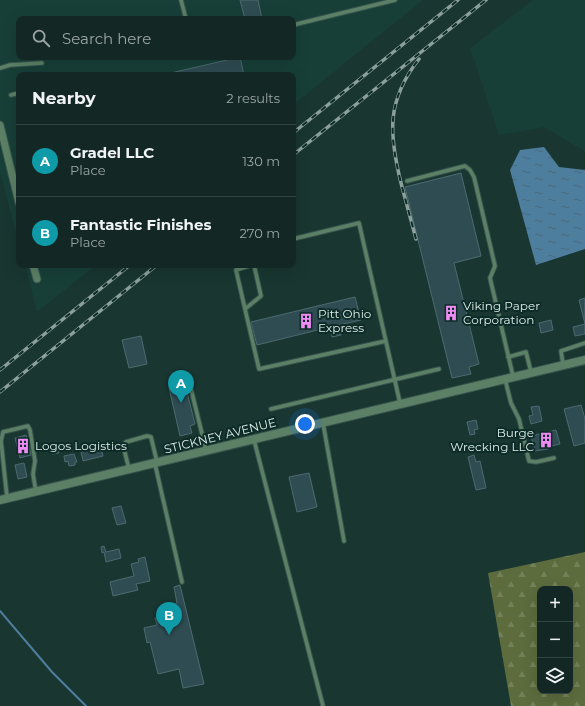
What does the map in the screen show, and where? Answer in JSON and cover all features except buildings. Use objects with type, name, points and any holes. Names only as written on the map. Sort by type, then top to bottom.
[{"type":"street","points":[[0,125],[16,191]]},
{"type":"street","points":[[34,268],[37,279]]},
{"type":"street","name":"STICKNEY AVENUE","points":[[4,499],[585,360]]},
{"type":"lane","points":[[181,0],[185,16]]},
{"type":"lane","points":[[296,24],[395,0]]},
{"type":"lane","points":[[0,68],[10,65],[42,63]]},
{"type":"lane","points":[[11,95],[16,94]]},
{"type":"lane","points":[[407,181],[465,166],[470,170],[474,177],[495,266],[490,278],[508,357],[511,403],[519,419],[529,461],[536,462],[554,458]]},
{"type":"lane","points":[[296,238],[359,223],[400,404]]},
{"type":"lane","points":[[243,268],[236,270],[259,369],[386,341]]},
{"type":"lane","points":[[245,309],[261,296],[254,268]]},
{"type":"lane","points":[[563,365],[560,353],[561,351],[585,343]]},
{"type":"lane","points":[[508,357],[526,352],[531,373]]},
{"type":"lane","points":[[271,409],[439,369]]},
{"type":"lane","points":[[188,377],[206,451]]},
{"type":"lane","points":[[323,423],[344,541]]},
{"type":"lane","points":[[4,499],[0,441],[4,432],[28,426],[35,461],[33,474],[36,492]]},
{"type":"lane","points":[[129,470],[123,445],[126,442],[147,436],[151,437],[182,582]]},
{"type":"lane","points":[[254,440],[323,706]]},
{"type":"shaded area","points":[[0,0],[423,0],[296,103],[296,72],[16,72],[16,233],[0,173]]},
{"type":"shaded area","points":[[533,0],[585,0],[585,151],[544,127],[499,135],[470,48]]},
{"type":"shaded area","points":[[26,268],[92,268],[37,312]]},
{"type":"green space","points":[[585,552],[585,706],[511,706],[488,573]]},
{"type":"water","points":[[544,147],[559,167],[585,170],[585,249],[536,265],[510,170],[520,150]]},
{"type":"waterway","points":[[0,611],[52,672],[86,706]]},
{"type":"railway","points":[[296,131],[458,0]]},
{"type":"railway","points":[[296,153],[486,0]]},
{"type":"railway","points":[[416,239],[397,165],[394,149],[393,118],[401,89],[408,74],[419,59]]},
{"type":"railway","points":[[0,370],[126,268]]},
{"type":"railway","points":[[0,392],[153,268]]},
{"type":"place","name":"Viking Paper Corporation","points":[[451,313]]},
{"type":"place","name":"Pitt Ohio Express","points":[[306,321]]},
{"type":"place","name":"Gradel LLC","points":[[181,403]]},
{"type":"place","name":"Burge Wrecking LLC","points":[[546,440]]},
{"type":"place","name":"Logos Logistics","points":[[23,446]]},
{"type":"place","name":"Fantastic Finishes","points":[[169,635]]}]
